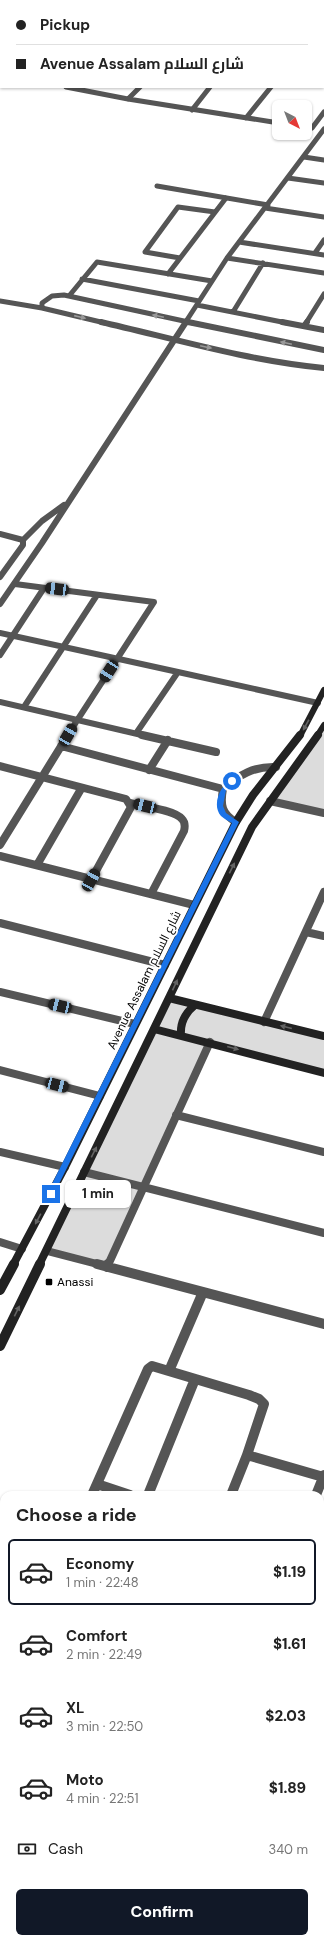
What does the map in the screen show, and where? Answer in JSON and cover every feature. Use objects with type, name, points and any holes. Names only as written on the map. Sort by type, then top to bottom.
[{"type":"street","points":[[71,88],[192,110],[272,122]]},
{"type":"street","points":[[128,99],[139,88]]},
{"type":"street","points":[[192,110],[209,88]]},
{"type":"street","points":[[246,118],[270,88]]},
{"type":"street","points":[[0,604],[15,584],[65,504],[227,258],[323,132],[312,128],[324,112]]},
{"type":"street","points":[[304,157],[324,160]]},
{"type":"street","points":[[288,178],[324,183]]},
{"type":"street","points":[[156,186],[324,217]]},
{"type":"street","points":[[168,274],[226,198]]},
{"type":"street","points":[[180,258],[145,252],[178,207],[214,212]]},
{"type":"street","points":[[315,253],[324,240]]},
{"type":"street","points":[[239,242],[324,255]]},
{"type":"street","points":[[227,258],[324,273]]},
{"type":"street","points":[[69,296],[96,262],[212,281]]},
{"type":"street","points":[[233,312],[264,264]]},
{"type":"street","points":[[82,279],[324,330]]},
{"type":"street","points":[[42,308],[42,303],[58,294],[324,350]]},
{"type":"street","points":[[304,326],[324,294]]},
{"type":"street","points":[[0,301],[42,308],[252,357],[322,368],[324,361]]},
{"type":"street","points":[[0,577],[23,545],[23,540],[44,517],[65,504]]},
{"type":"street","points":[[0,534],[23,540]]},
{"type":"street","points":[[0,845],[40,778],[154,602],[15,584]]},
{"type":"street","points":[[0,655],[44,588]]},
{"type":"street","points":[[24,707],[97,594]]},
{"type":"street","points":[[0,633],[318,703]]},
{"type":"street","points":[[137,732],[178,672]]},
{"type":"street","name":"Avenue Assalam شارع السلام","points":[[0,1290],[65,1167],[236,822],[253,795],[291,748],[307,725],[324,690]]},
{"type":"street","points":[[0,702],[137,732],[216,752]]},
{"type":"street","points":[[0,1346],[252,827],[306,753],[324,725]]},
{"type":"street","points":[[149,770],[168,740]]},
{"type":"street","points":[[62,746],[223,789]]},
{"type":"street","points":[[291,748],[306,753]]},
{"type":"street","points":[[0,766],[81,789],[126,799],[130,803],[182,817],[185,823],[184,831],[151,894]]},
{"type":"street","points":[[236,822],[223,814],[220,806],[223,789],[243,773],[255,768],[266,766],[276,767]]},
{"type":"street","points":[[37,865],[81,789]]},
{"type":"street","points":[[270,801],[324,813]]},
{"type":"street","points":[[91,880],[131,807],[130,803]]},
{"type":"street","points":[[0,856],[194,905]]},
{"type":"street","points":[[264,1022],[324,892]]},
{"type":"street","points":[[0,923],[165,965]]},
{"type":"street","points":[[306,932],[324,936]]},
{"type":"street","points":[[0,992],[135,1024]]},
{"type":"street","points":[[169,998],[324,1036]]},
{"type":"street","points":[[181,1035],[180,1027],[183,1019],[195,1005]]},
{"type":"street","points":[[154,1029],[210,1042],[324,1073]]},
{"type":"street","points":[[107,1267],[210,1042]]},
{"type":"street","points":[[0,1070],[100,1096]]},
{"type":"street","points":[[176,1115],[324,1152]]},
{"type":"street","points":[[0,1152],[65,1167]]},
{"type":"street","points":[[84,1172],[142,1188],[324,1233]]},
{"type":"street","points":[[0,1242],[22,1249]]},
{"type":"street","points":[[47,1251],[324,1324]]},
{"type":"street","points":[[169,1371],[203,1292]]},
{"type":"street","points":[[94,1491],[148,1369],[152,1366],[249,1395],[259,1399],[264,1404],[247,1455],[233,1491]]},
{"type":"street","points":[[150,1491],[195,1379]]},
{"type":"street","points":[[247,1455],[323,1476],[317,1491]]},
{"type":"street","points":[[97,1484],[118,1491]]},
{"type":"shaded area","points":[[324,725],[324,813],[270,801]]},
{"type":"shaded area","points":[[169,998],[324,1037],[324,1071],[210,1042],[107,1267],[47,1251]]},
{"type":"place","name":"Anassi","points":[[49,1282]]},
{"type":"route","points":[[51,1194],[236,822],[223,814],[220,806],[223,789],[232,781]]}]
